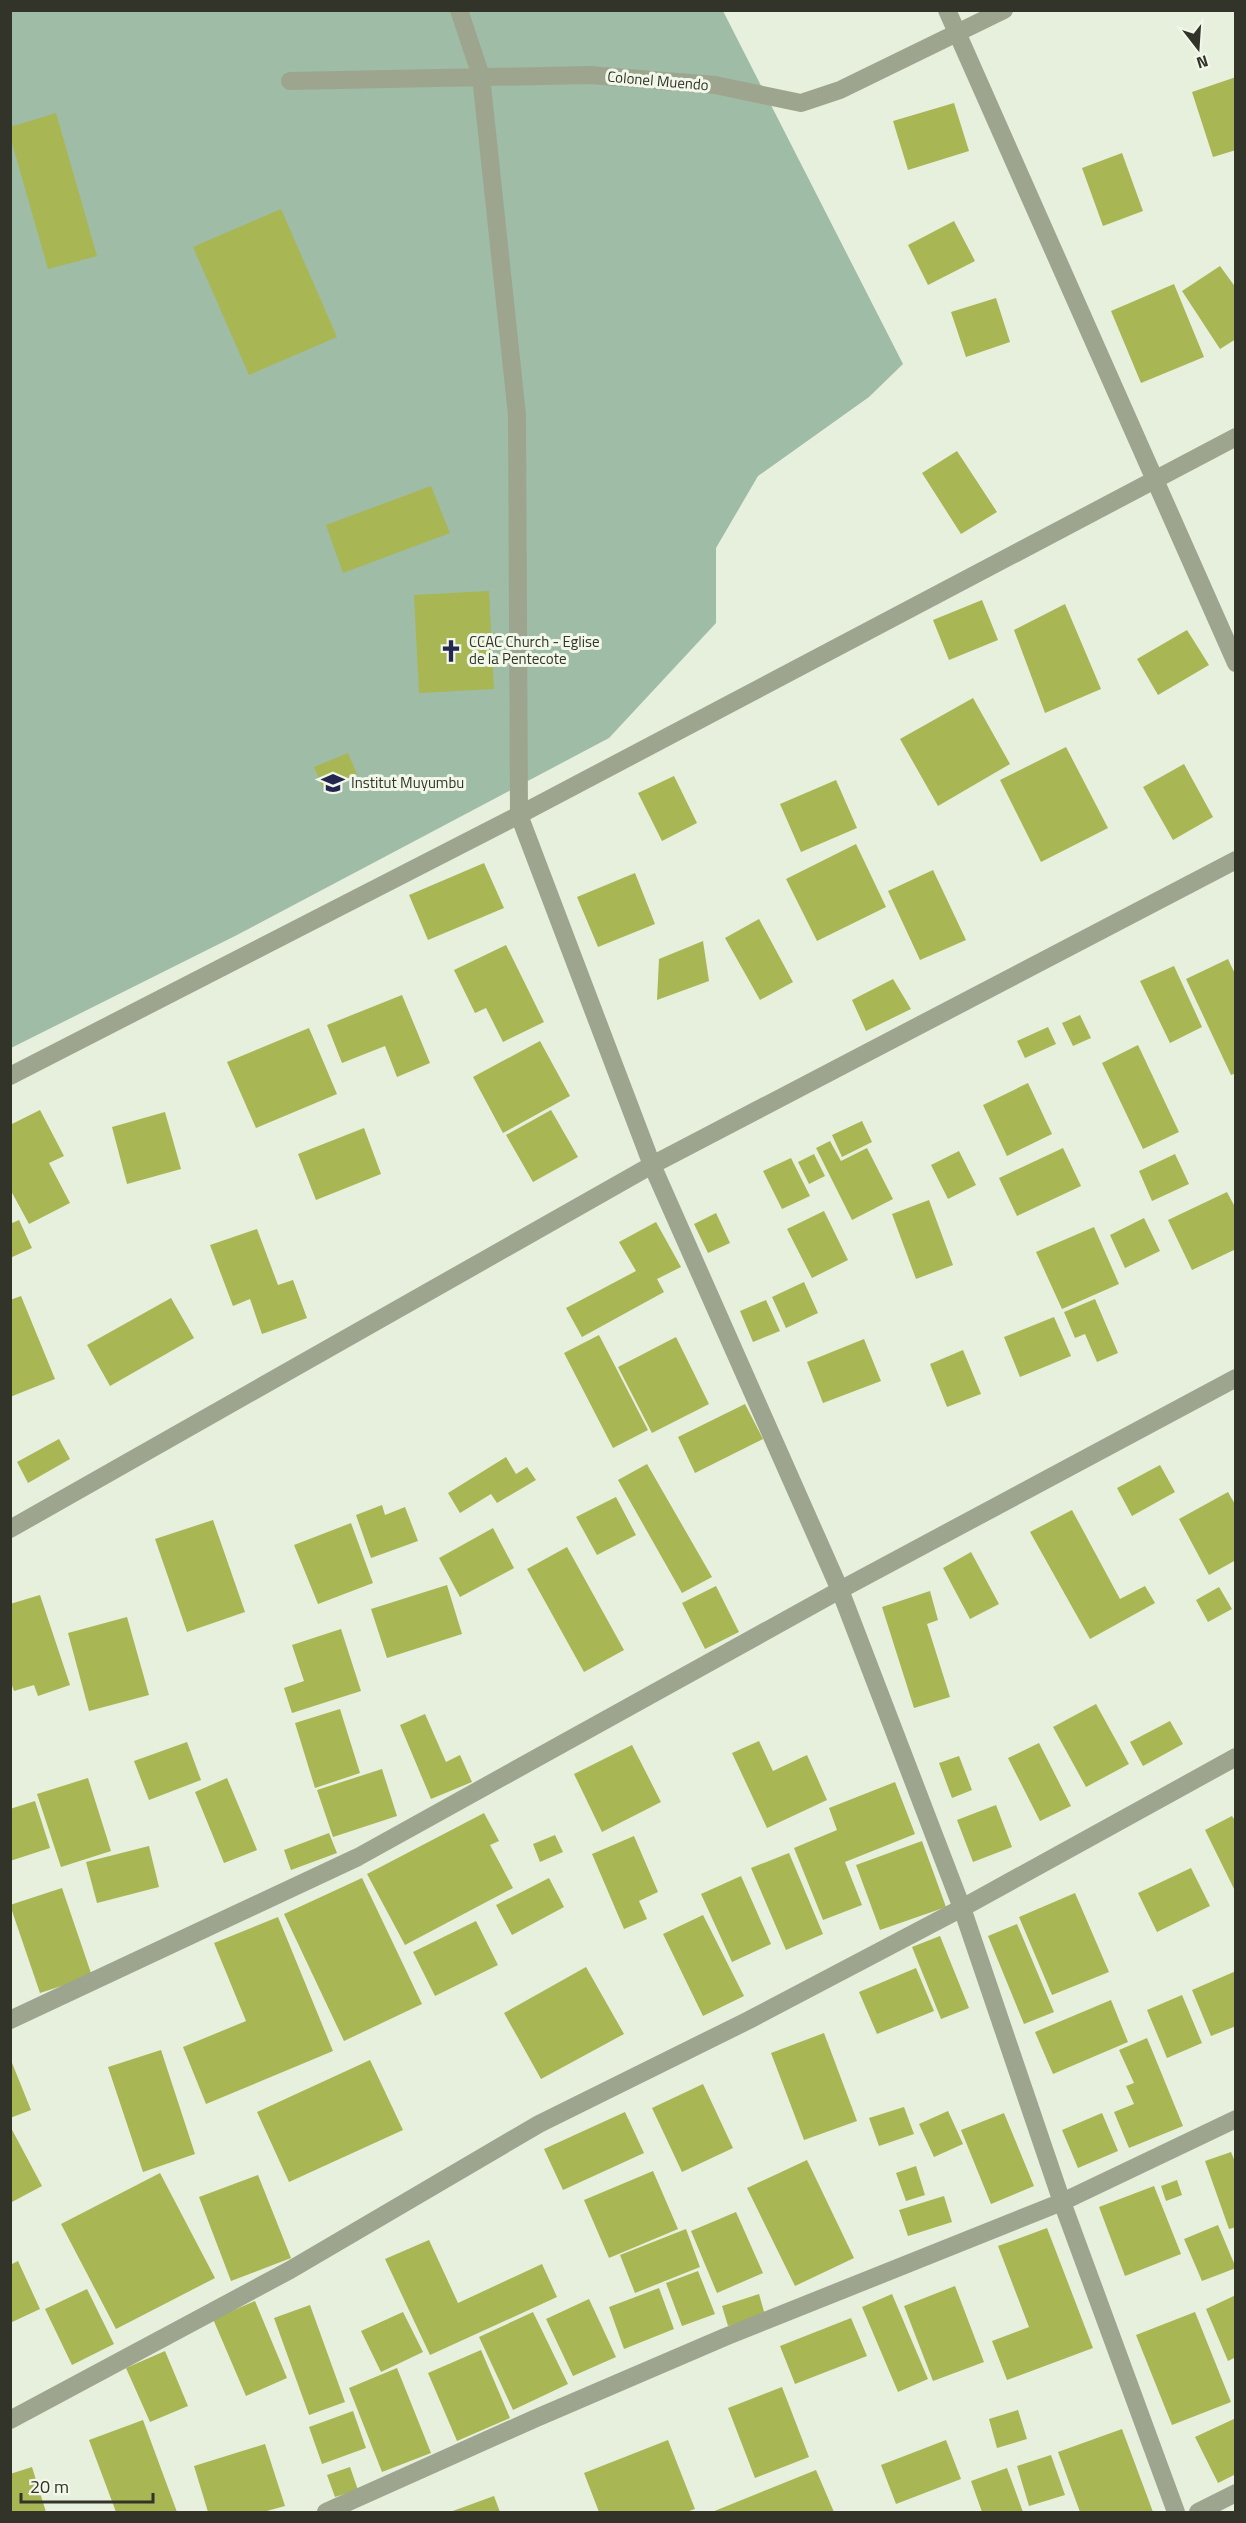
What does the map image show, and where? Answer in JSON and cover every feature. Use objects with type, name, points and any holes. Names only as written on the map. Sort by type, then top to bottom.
[{"type":"street","points":[[459,10],[481,76],[517,415],[519,815],[652,1165],[840,1590],[962,1908],[1062,2202],[1176,2512]]},
{"type":"street","points":[[947,10],[1236,663]]},
{"type":"street","name":"Colonel Muendo","points":[[290,81],[590,75],[715,85],[801,103],[840,90],[1004,10]]},
{"type":"street","points":[[10,1076],[519,815],[1236,438]]},
{"type":"street","points":[[10,1529],[652,1165],[1236,861]]},
{"type":"street","points":[[10,2020],[358,1857],[840,1590],[1236,1378]]},
{"type":"street","points":[[10,2420],[290,2270],[539,2124],[749,2020],[962,1908],[1236,1757]]},
{"type":"street","points":[[326,2512],[725,2337],[1062,2202],[1236,2119]]},
{"type":"street","points":[[1198,2512],[1236,2493]]},
{"type":"green space","points":[[11,11],[723,11],[903,364],[869,397],[758,476],[716,548],[716,623],[609,738],[235,936],[11,1048]]},
{"type":"building","points":[[1236,77],[1236,150],[1213,157],[1192,92]]},
{"type":"building","points":[[954,103],[969,151],[908,170],[893,121]]},
{"type":"building","points":[[56,113],[97,256],[48,269],[10,136],[10,127]]},
{"type":"building","points":[[1122,153],[1143,211],[1103,226],[1082,168]]},
{"type":"building","points":[[281,209],[337,337],[249,375],[193,247]]},
{"type":"building","points":[[954,221],[975,261],[928,285],[908,245]]},
{"type":"building","points":[[1220,266],[1236,288],[1236,339],[1220,349],[1182,291]]},
{"type":"building","points":[[1174,284],[1204,357],[1141,383],[1111,311]]},
{"type":"building","points":[[996,298],[1010,342],[966,357],[951,312]]},
{"type":"building","points":[[957,451],[997,512],[961,534],[922,473]]},
{"type":"building","points":[[431,486],[450,533],[343,573],[326,525]]},
{"type":"building","points":[[489,591],[494,689],[419,693],[414,595]]},
{"type":"building","points":[[982,600],[998,640],[949,660],[933,620]]},
{"type":"building","points":[[1065,604],[1101,689],[1045,713],[1014,630]]},
{"type":"building","points":[[1187,630],[1209,665],[1158,695],[1137,659]]},
{"type":"building","points":[[973,698],[1010,764],[938,806],[900,739]]},
{"type":"building","points":[[1066,747],[1108,828],[1041,862],[1000,780]]},
{"type":"building","points":[[348,753],[357,774],[323,788],[314,767]]},
{"type":"building","points":[[1184,764],[1213,817],[1173,840],[1143,787]]},
{"type":"building","points":[[674,776],[697,823],[662,841],[638,793]]},
{"type":"building","points":[[836,780],[857,828],[801,852],[780,804]]},
{"type":"building","points":[[856,844],[886,907],[817,941],[786,879]]},
{"type":"building","points":[[484,863],[504,908],[428,940],[409,895]]},
{"type":"building","points":[[933,870],[966,940],[920,960],[888,891]]},
{"type":"building","points":[[635,873],[655,924],[598,947],[577,897]]},
{"type":"building","points":[[759,919],[793,982],[760,1000],[725,938]]},
{"type":"building","points":[[703,941],[709,981],[657,1000],[659,959]]},
{"type":"building","points":[[506,945],[544,1022],[503,1042],[486,1008],[475,1013],[454,970]]},
{"type":"building","points":[[1228,959],[1236,976],[1236,1073],[1231,1075],[1186,979]]},
{"type":"building","points":[[1174,966],[1202,1027],[1170,1043],[1140,981]]},
{"type":"building","points":[[893,979],[911,1009],[866,1031],[852,1000]]},
{"type":"building","points":[[402,995],[430,1063],[397,1077],[385,1046],[342,1063],[327,1025]]},
{"type":"building","points":[[1080,1015],[1091,1038],[1073,1046],[1062,1023]]},
{"type":"building","points":[[1048,1027],[1056,1044],[1025,1058],[1017,1041]]},
{"type":"building","points":[[309,1028],[337,1094],[256,1128],[227,1062]]},
{"type":"building","points":[[540,1041],[570,1096],[503,1133],[473,1077]]},
{"type":"building","points":[[1138,1045],[1179,1132],[1143,1149],[1102,1063]]},
{"type":"building","points":[[1028,1083],[1052,1134],[1007,1156],[983,1105]]},
{"type":"building","points":[[40,1110],[64,1156],[49,1163],[70,1203],[29,1224],[10,1189],[10,1125]]},
{"type":"building","points":[[551,1110],[578,1157],[533,1182],[506,1135]]},
{"type":"building","points":[[165,1112],[181,1169],[127,1184],[112,1127]]},
{"type":"building","points":[[862,1121],[872,1142],[842,1157],[832,1135]]},
{"type":"building","points":[[364,1128],[381,1174],[316,1200],[298,1154]]},
{"type":"building","points":[[830,1141],[841,1161],[867,1148],[893,1199],[852,1220],[816,1148]]},
{"type":"building","points":[[1063,1148],[1081,1186],[1017,1216],[999,1178]]},
{"type":"building","points":[[959,1151],[976,1185],[948,1199],[931,1165]]},
{"type":"building","points":[[814,1154],[825,1176],[809,1184],[798,1162]]},
{"type":"building","points":[[1175,1154],[1189,1184],[1152,1201],[1139,1171]]},
{"type":"building","points":[[791,1158],[810,1196],[782,1209],[763,1171]]},
{"type":"building","points":[[1227,1192],[1236,1209],[1236,1249],[1192,1270],[1168,1220]]},
{"type":"building","points":[[929,1200],[953,1265],[916,1279],[892,1214]]},
{"type":"building","points":[[824,1211],[848,1260],[812,1278],[787,1229]]},
{"type":"building","points":[[716,1213],[730,1243],[708,1253],[694,1224]]},
{"type":"building","points":[[1144,1218],[1160,1251],[1125,1268],[1110,1235]]},
{"type":"building","points":[[19,1220],[32,1248],[10,1258],[10,1224]]},
{"type":"building","points":[[656,1222],[681,1267],[657,1279],[664,1292],[582,1337],[566,1308],[636,1271],[619,1242]]},
{"type":"building","points":[[1094,1227],[1119,1284],[1062,1309],[1036,1252]]},
{"type":"building","points":[[257,1229],[278,1285],[293,1280],[307,1318],[262,1334],[250,1299],[233,1306],[210,1245]]},
{"type":"building","points":[[804,1282],[818,1313],[786,1328],[772,1297]]},
{"type":"building","points":[[21,1296],[55,1379],[10,1397],[10,1300]]},
{"type":"building","points":[[171,1298],[194,1338],[110,1386],[87,1345]]},
{"type":"building","points":[[1095,1299],[1118,1353],[1097,1362],[1085,1334],[1075,1338],[1064,1312]]},
{"type":"building","points":[[766,1300],[780,1331],[753,1342],[740,1311]]},
{"type":"building","points":[[1054,1317],[1071,1356],[1020,1377],[1004,1337]]},
{"type":"building","points":[[599,1335],[648,1430],[613,1448],[564,1353]]},
{"type":"building","points":[[676,1337],[709,1404],[652,1433],[618,1367]]},
{"type":"building","points":[[864,1339],[881,1381],[823,1403],[807,1362]]},
{"type":"building","points":[[963,1350],[981,1394],[947,1407],[930,1364]]},
{"type":"building","points":[[745,1404],[763,1439],[695,1473],[678,1437]]},
{"type":"building","points":[[59,1439],[70,1459],[28,1483],[17,1462]]},
{"type":"building","points":[[506,1457],[516,1474],[527,1467],[536,1480],[497,1503],[491,1494],[460,1513],[448,1493]]},
{"type":"building","points":[[647,1464],[712,1577],[682,1593],[618,1480]]},
{"type":"building","points":[[1160,1465],[1175,1492],[1132,1516],[1117,1488]]},
{"type":"building","points":[[1228,1492],[1236,1506],[1236,1560],[1209,1575],[1179,1519]]},
{"type":"building","points":[[616,1497],[636,1535],[597,1555],[576,1517]]},
{"type":"building","points":[[382,1505],[385,1515],[405,1507],[418,1541],[371,1558],[356,1515]]},
{"type":"building","points":[[1072,1510],[1120,1599],[1145,1586],[1155,1603],[1090,1639],[1030,1532]]},
{"type":"building","points":[[213,1520],[245,1612],[187,1632],[155,1539]]},
{"type":"building","points":[[351,1523],[373,1583],[318,1604],[294,1545]]},
{"type":"building","points":[[493,1528],[514,1568],[460,1597],[439,1558]]},
{"type":"building","points":[[567,1547],[624,1650],[584,1672],[527,1569]]},
{"type":"building","points":[[971,1552],[999,1604],[970,1619],[943,1568]]},
{"type":"building","points":[[447,1585],[462,1634],[387,1658],[371,1609]]},
{"type":"building","points":[[716,1586],[739,1632],[705,1649],[682,1603]]},
{"type":"building","points":[[1219,1587],[1232,1609],[1208,1622],[1196,1600]]},
{"type":"building","points":[[930,1591],[938,1620],[927,1624],[950,1697],[914,1708],[882,1607]]},
{"type":"building","points":[[40,1595],[70,1685],[38,1696],[34,1685],[14,1691],[10,1680],[10,1604]]},
{"type":"building","points":[[127,1617],[149,1695],[89,1711],[68,1633]]},
{"type":"building","points":[[341,1629],[361,1691],[292,1713],[284,1688],[304,1681],[292,1645]]},
{"type":"building","points":[[1096,1704],[1129,1764],[1086,1787],[1053,1727]]},
{"type":"building","points":[[340,1709],[360,1773],[315,1788],[295,1723]]},
{"type":"building","points":[[425,1714],[446,1762],[460,1755],[472,1782],[431,1799],[400,1725]]},
{"type":"building","points":[[1170,1721],[1183,1744],[1143,1766],[1130,1742]]},
{"type":"building","points":[[759,1741],[773,1771],[807,1755],[827,1800],[767,1828],[732,1753]]},
{"type":"building","points":[[187,1742],[201,1780],[149,1800],[134,1761]]},
{"type":"building","points":[[1039,1743],[1071,1806],[1040,1821],[1008,1758]]},
{"type":"building","points":[[632,1745],[661,1802],[602,1832],[574,1774]]},
{"type":"building","points":[[959,1756],[972,1790],[952,1798],[939,1763]]},
{"type":"building","points":[[382,1769],[397,1816],[333,1837],[317,1790]]},
{"type":"building","points":[[88,1778],[111,1851],[61,1867],[37,1794]]},
{"type":"building","points":[[227,1778],[257,1850],[224,1863],[195,1792]]},
{"type":"building","points":[[895,1782],[915,1834],[845,1862],[862,1905],[823,1920],[794,1848],[837,1830],[829,1808]]},
{"type":"building","points":[[35,1801],[50,1848],[10,1861],[10,1809]]},
{"type":"building","points":[[996,1805],[1012,1847],[973,1862],[957,1820]]},
{"type":"building","points":[[484,1813],[499,1841],[490,1845],[513,1888],[405,1945],[367,1874]]},
{"type":"building","points":[[1232,1816],[1236,1822],[1236,1893],[1205,1830]]},
{"type":"building","points":[[329,1833],[337,1853],[291,1870],[284,1850]]},
{"type":"building","points":[[555,1835],[563,1852],[540,1862],[533,1844]]},
{"type":"building","points":[[634,1836],[658,1892],[639,1901],[647,1919],[624,1929],[592,1854]]},
{"type":"building","points":[[922,1841],[946,1907],[880,1930],[856,1865]]},
{"type":"building","points":[[149,1846],[159,1887],[97,1903],[86,1862]]},
{"type":"building","points":[[789,1853],[823,1934],[786,1950],[751,1868]]},
{"type":"building","points":[[1191,1868],[1210,1906],[1157,1932],[1138,1893]]},
{"type":"building","points":[[741,1876],[771,1944],[732,1962],[701,1894]]},
{"type":"building","points":[[362,1878],[422,2004],[344,2041],[284,1914]]},
{"type":"building","points":[[549,1878],[564,1907],[512,1935],[496,1905]]},
{"type":"building","points":[[62,1888],[92,1976],[40,1993],[10,1905]]},
{"type":"building","points":[[1075,1893],[1109,1972],[1052,1995],[1019,1917]]},
{"type":"building","points":[[703,1915],[744,1996],[703,2016],[663,1934]]},
{"type":"building","points":[[278,1917],[333,2051],[206,2104],[183,2047],[246,2021],[214,1943]]},
{"type":"building","points":[[476,1921],[498,1965],[435,1996],[413,1952]]},
{"type":"building","points":[[1017,1924],[1054,2012],[1024,2024],[988,1936]]},
{"type":"building","points":[[940,1936],[969,2008],[941,2019],[912,1947]]},
{"type":"building","points":[[586,1967],[624,2034],[541,2079],[504,2013]]},
{"type":"building","points":[[916,1968],[934,2011],[877,2034],[859,1992]]},
{"type":"building","points":[[1236,1971],[1236,2026],[1211,2036],[1192,1990]]},
{"type":"building","points":[[1182,1995],[1202,2043],[1167,2058],[1147,2010]]},
{"type":"building","points":[[1111,2000],[1128,2042],[1053,2074],[1035,2032]]},
{"type":"building","points":[[824,2033],[857,2121],[804,2140],[771,2053]]},
{"type":"building","points":[[1147,2038],[1183,2126],[1129,2148],[1114,2112],[1134,2104],[1126,2086],[1134,2083],[1119,2050]]},
{"type":"building","points":[[161,2050],[195,2154],[143,2172],[108,2067]]},
{"type":"building","points":[[10,2058],[31,2110],[10,2118]]},
{"type":"building","points":[[370,2060],[403,2130],[289,2182],[257,2112]]},
{"type":"building","points":[[703,2084],[733,2148],[682,2172],[652,2108]]},
{"type":"building","points":[[904,2107],[914,2134],[879,2146],[869,2118]]},
{"type":"building","points":[[948,2111],[963,2144],[934,2157],[919,2124]]},
{"type":"building","points":[[625,2112],[644,2153],[563,2190],[544,2149]]},
{"type":"building","points":[[1004,2113],[1034,2186],[991,2204],[961,2130]]},
{"type":"building","points":[[1102,2113],[1118,2151],[1078,2168],[1062,2130]]},
{"type":"building","points":[[10,2126],[42,2186],[10,2203]]},
{"type":"building","points":[[1231,2152],[1236,2164],[1236,2227],[1229,2229],[1205,2161]]},
{"type":"building","points":[[807,2160],[854,2258],[795,2286],[747,2188]]},
{"type":"building","points":[[916,2166],[925,2195],[906,2201],[896,2173]]},
{"type":"building","points":[[653,2171],[678,2229],[609,2258],[584,2200]]},
{"type":"building","points":[[160,2173],[215,2278],[116,2329],[61,2224]]},
{"type":"building","points":[[258,2175],[291,2258],[231,2281],[199,2197]]},
{"type":"building","points":[[1177,2180],[1182,2195],[1166,2201],[1161,2186]]},
{"type":"building","points":[[1154,2186],[1181,2254],[1125,2276],[1099,2207]]},
{"type":"building","points":[[944,2196],[952,2222],[908,2236],[899,2210]]},
{"type":"building","points":[[736,2212],[763,2273],[717,2293],[691,2231]]},
{"type":"building","points":[[1218,2225],[1236,2268],[1202,2281],[1184,2239]]},
{"type":"building","points":[[1047,2228],[1093,2348],[1007,2380],[992,2341],[1029,2327],[998,2246]]},
{"type":"building","points":[[686,2229],[700,2267],[635,2293],[620,2255]]},
{"type":"building","points":[[429,2240],[458,2303],[542,2264],[557,2297],[430,2355],[385,2259]]},
{"type":"building","points":[[18,2261],[40,2309],[10,2323],[10,2265]]},
{"type":"building","points":[[698,2271],[715,2314],[682,2326],[666,2283]]},
{"type":"building","points":[[955,2286],[984,2362],[933,2381],[904,2306]]},
{"type":"building","points":[[659,2288],[674,2329],[624,2349],[609,2307]]},
{"type":"building","points":[[87,2289],[114,2344],[72,2365],[45,2309]]},
{"type":"building","points":[[759,2294],[765,2315],[728,2326],[722,2306]]},
{"type":"building","points":[[892,2294],[928,2379],[898,2392],[862,2307]]},
{"type":"building","points":[[1236,2295],[1236,2357],[1228,2361],[1206,2309]]},
{"type":"building","points":[[589,2299],[616,2357],[573,2376],[546,2319]]},
{"type":"building","points":[[255,2301],[287,2378],[246,2396],[213,2319]]},
{"type":"building","points":[[310,2305],[345,2402],[309,2415],[274,2318]]},
{"type":"building","points":[[403,2312],[423,2352],[381,2372],[361,2331]]},
{"type":"building","points":[[533,2312],[568,2384],[513,2410],[479,2337]]},
{"type":"building","points":[[1195,2312],[1231,2402],[1172,2425],[1136,2335]]},
{"type":"building","points":[[851,2318],[867,2356],[795,2384],[780,2346]]},
{"type":"building","points":[[481,2350],[510,2418],[457,2441],[428,2373]]},
{"type":"building","points":[[165,2351],[188,2406],[150,2422],[126,2368]]},
{"type":"building","points":[[397,2368],[431,2453],[382,2472],[349,2388]]},
{"type":"building","points":[[782,2387],[809,2457],[755,2478],[728,2408]]},
{"type":"building","points":[[1018,2410],[1027,2439],[997,2448],[989,2419]]},
{"type":"building","points":[[353,2411],[366,2448],[322,2464],[309,2427]]},
{"type":"building","points":[[1236,2418],[1236,2474],[1218,2483],[1195,2437]]},
{"type":"building","points":[[143,2420],[177,2512],[116,2512],[89,2440]]},
{"type":"building","points":[[1122,2429],[1153,2512],[1080,2512],[1058,2452]]},
{"type":"building","points":[[668,2440],[695,2509],[686,2512],[599,2512],[584,2473]]},
{"type":"building","points":[[946,2440],[961,2479],[896,2504],[881,2465]]},
{"type":"building","points":[[265,2444],[285,2506],[263,2512],[208,2512],[194,2466]]},
{"type":"building","points":[[1051,2455],[1065,2495],[1029,2506],[1017,2466]]},
{"type":"building","points":[[32,2467],[46,2512],[10,2512],[10,2474]]},
{"type":"building","points":[[350,2467],[358,2490],[335,2497],[327,2475]]},
{"type":"building","points":[[1007,2468],[1023,2512],[982,2512],[971,2481]]},
{"type":"building","points":[[816,2470],[834,2512],[712,2512]]},
{"type":"building","points":[[494,2496],[500,2512],[450,2512]]},
{"type":"place","name":"CCAC Church - Eglise de la Pentecote","points":[[451,651]]},
{"type":"place","name":"Institut Muyumbu","points":[[333,783]]}]
